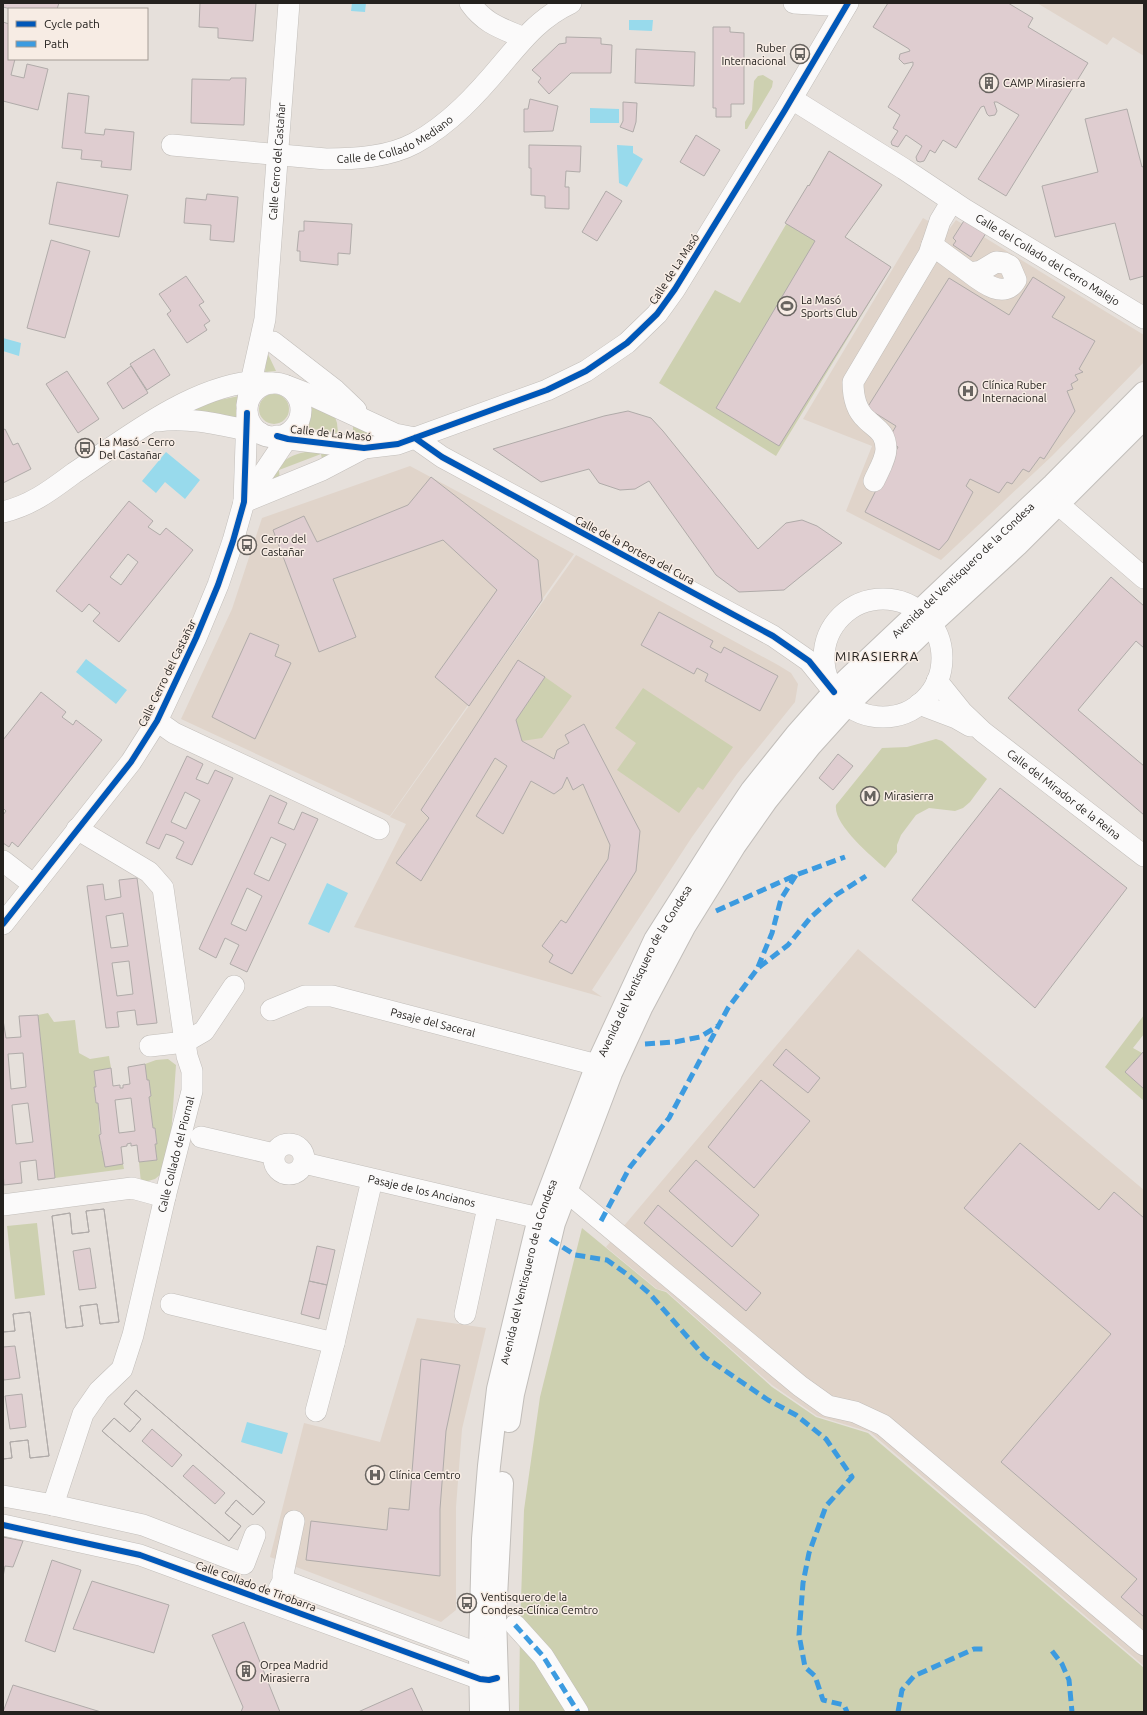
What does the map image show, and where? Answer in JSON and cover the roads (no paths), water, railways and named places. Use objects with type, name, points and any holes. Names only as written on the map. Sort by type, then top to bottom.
[{"type":"main road","name":"Avenida del Ventisquero de la Condesa","points":[[498,1712],[488,1669],[483,1539],[489,1466],[498,1389],[539,1218],[596,1065],[655,940],[696,872],[752,790],[796,735],[841,699],[925,618],[1017,545],[1056,495],[1144,393]]},
{"type":"main road","name":"Avenida del Ventisquero de la Condesa","points":[[1056,495],[1144,418]]},
{"type":"main road","name":"Avenida del Ventisquero de la Condesa","points":[[481,1712],[495,1616],[503,1471],[513,1394],[554,1223],[611,1073],[642,1006],[684,927],[735,846],[766,801],[810,746],[841,699]]},
{"type":"street","name":"Calle Cerro del Castañar","points":[[3,924],[10,902],[34,885],[131,762],[157,721],[196,638],[218,586],[274,413],[266,333],[289,3]]},
{"type":"street","points":[[470,3],[478,15],[489,23],[524,38]]},
{"type":"street","name":"Calle de Collado Mediano","points":[[172,145],[278,155],[350,159],[385,154],[415,143],[462,108],[484,85],[524,38],[548,15],[571,3]]},
{"type":"street","points":[[794,3],[847,4]]},
{"type":"street","name":"Calle de La Masó","points":[[3,512],[32,503],[135,432],[190,400],[214,391],[250,382],[274,413],[350,452],[398,444],[547,390],[586,371],[627,343],[657,314],[675,289],[788,105],[847,4]]},
{"type":"street","name":"Calle del Collado del Cerro Malejo","points":[[788,105],[852,144],[897,180],[946,210],[1144,318]]},
{"type":"street","points":[[874,481],[886,453],[884,438],[876,427],[866,419],[857,408],[853,392],[853,382],[929,254],[946,210]]},
{"type":"street","points":[[932,245],[970,273]]},
{"type":"street","name":"Calle Cerro del Castañar","points":[[250,382],[266,333]]},
{"type":"street","points":[[214,391],[244,364],[266,333],[336,390],[368,422]]},
{"type":"street","points":[[244,502],[322,470],[350,452],[346,424],[342,413],[337,408]]},
{"type":"street","name":"Calle de La Masó","points":[[154,421],[180,420],[218,425],[274,413],[337,408],[402,437],[415,438]]},
{"type":"street","name":"Calle Cerro del Castañar","points":[[244,502],[246,462],[274,413]]},
{"type":"street","name":"Calle de La Masó","points":[[218,425],[234,437],[243,451],[246,462]]},
{"type":"street","name":"Calle de la Portera del Cura","points":[[415,438],[442,458],[773,636],[809,661],[841,699]]},
{"type":"street","points":[[1056,495],[1144,578]]},
{"type":"street","points":[[880,599],[894,600],[908,604],[925,618],[939,642],[941,666],[933,690],[919,704],[903,714],[884,717],[865,714],[841,699],[829,682],[823,660],[827,638],[833,626],[842,615],[853,606],[866,601],[880,599]]},
{"type":"street","name":"Calle de la Portera del Cura","points":[[773,636],[794,642],[804,643],[827,638]]},
{"type":"street","name":"Calle del Mirador de la Reina","points":[[937,681],[962,712],[983,732],[1144,856]]},
{"type":"street","name":"Calle del Mirador de la Reina","points":[[919,704],[956,718],[983,732]]},
{"type":"street","points":[[157,721],[174,733],[379,829]]},
{"type":"street","name":"Calle Collado del Piornal","points":[[53,1505],[83,1414],[99,1392],[122,1369],[133,1335],[165,1197],[192,1091],[192,1071],[187,1056],[163,888],[149,872],[77,829]]},
{"type":"street","points":[[3,861],[34,885]]},
{"type":"street","points":[[150,1046],[185,1042],[204,1032],[234,986]]},
{"type":"street","name":"Pasaje del Saceral","points":[[270,1010],[305,996],[332,996],[596,1065]]},
{"type":"street","name":"Pasaje de los Ancianos","points":[[201,1137],[274,1154],[275,1164],[282,1172],[292,1174],[297,1172],[304,1163],[539,1218]]},
{"type":"street","points":[[316,1411],[334,1343],[372,1180]]},
{"type":"street","points":[[3,1205],[132,1188],[165,1197]]},
{"type":"street","points":[[566,1191],[800,1386],[828,1406],[855,1412],[883,1425],[1144,1645]]},
{"type":"street","points":[[465,1314],[488,1207]]},
{"type":"street","points":[[171,1304],[334,1343]]},
{"type":"street","points":[[3,1496],[53,1505],[143,1525],[244,1564],[256,1535]]},
{"type":"street","points":[[279,1605],[277,1593],[283,1582],[282,1574],[294,1521]]},
{"type":"street","name":"Calle Collado de Tirobarra","points":[[3,1525],[140,1555],[424,1659],[488,1669]]},
{"type":"street","points":[[283,1582],[290,1583],[434,1637],[488,1669]]},
{"type":"street","points":[[515,1625],[543,1656],[578,1712]]},
{"type":"street","points":[[424,1659],[432,1652],[434,1637]]},
{"type":"water","points":[[352,3],[366,3],[365,12],[351,11]]},
{"type":"water","points":[[629,20],[653,20],[652,31],[629,30]]},
{"type":"water","points":[[590,108],[619,109],[619,123],[590,123]]},
{"type":"water","points":[[617,145],[633,146],[633,153],[643,159],[627,187],[619,183]]},
{"type":"water","points":[[3,338],[21,343],[19,356],[3,351]]},
{"type":"water","points":[[166,452],[200,480],[185,499],[165,482],[156,493],[142,481]]},
{"type":"water","points":[[86,659],[127,690],[116,704],[76,672]]},
{"type":"water","points":[[327,883],[348,893],[329,933],[308,924]]},
{"type":"water","points":[[247,1422],[288,1433],[282,1454],[241,1442]]},
{"type":"place","name":"Ruber Internacional","points":[[800,54]]},
{"type":"place","name":"CAMP Mirasierra","points":[[989,83]]},
{"type":"place","name":"La Masó Sports Club","points":[[787,306]]},
{"type":"place","name":"Clínica Ruber Internacional","points":[[968,391]]},
{"type":"place","name":"La Masó - Cerro Del Castañar","points":[[85,448]]},
{"type":"place","name":"Cerro del Castañar","points":[[247,545]]},
{"type":"place","name":"Mirasierra","points":[[870,796]]},
{"type":"place","name":"Clínica Cemtro","points":[[375,1475]]},
{"type":"place","name":"Ventisquero de la Condesa-Clínica Cemtro","points":[[467,1603]]},
{"type":"place","name":"Orpea Madrid Mirasierra","points":[[246,1671]]},
{"type":"district","name":"MIRASIERRA","points":[[877,656]]}]
